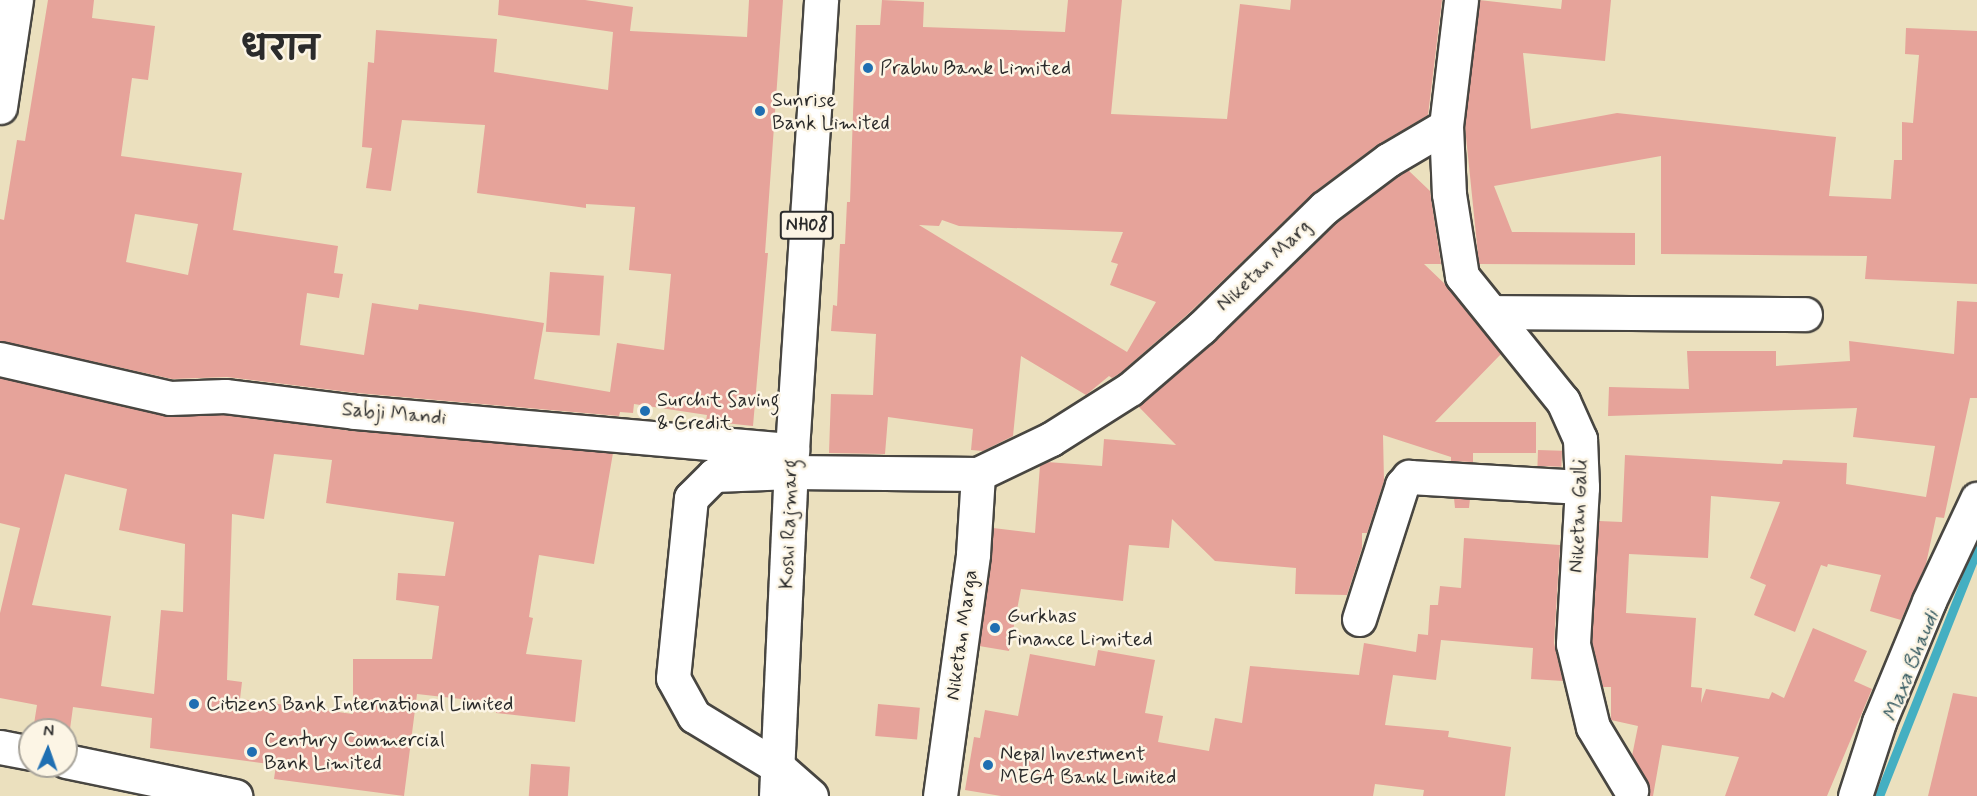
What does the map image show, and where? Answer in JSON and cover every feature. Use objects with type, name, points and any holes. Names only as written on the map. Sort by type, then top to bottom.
[{"type":"street","points":[[0,107],[16,0]]},
{"type":"street","name":"Koshi Rajmarg","points":[[777,781],[792,461],[821,0]]},
{"type":"street","points":[[1446,126],[1461,0]]},
{"type":"street","name":"Niketan Galli","points":[[1446,126],[1449,194],[1462,276],[1494,312],[1563,401],[1580,439],[1582,487],[1573,644],[1593,727],[1631,790]]},
{"type":"street","name":"Niketan Marg","points":[[978,474],[1051,439],[1130,389],[1201,328],[1324,208],[1388,160],[1446,126]]},
{"type":"street","points":[[1494,312],[1806,314]]},
{"type":"street","name":"Sabji Mandi","points":[[0,359],[170,398],[225,396],[792,461]]},
{"type":"street","points":[[811,796],[777,781],[694,716],[673,678],[691,498],[714,476],[792,461],[978,474]]},
{"type":"street","name":"Niketan Marga","points":[[940,796],[973,554],[978,474]]},
{"type":"street","points":[[1359,619],[1402,485],[1409,477],[1582,487]]},
{"type":"street","points":[[1855,796],[1879,722],[1915,634],[1977,499]]},
{"type":"street","points":[[0,747],[18,751]]},
{"type":"street","points":[[78,763],[235,796]]},
{"type":"building","points":[[48,0],[94,0],[92,18],[155,26],[148,80],[132,78],[121,156],[242,173],[233,230],[338,246],[334,273],[343,274],[339,298],[307,293],[300,345],[364,355],[372,303],[418,310],[419,304],[474,312],[544,323],[534,379],[610,392],[617,343],[664,350],[671,274],[629,270],[635,207],[586,204],[586,208],[477,193],[485,125],[402,120],[391,191],[366,188],[372,148],[362,147],[368,62],[374,63],[376,30],[497,39],[494,72],[608,90],[613,32],[498,15],[499,0],[585,0],[633,7],[630,31],[747,37],[749,0],[783,0],[765,253],[768,253],[753,426],[706,421],[707,415],[634,404],[633,413],[620,412],[619,416],[357,393],[227,377],[172,379],[0,341],[0,219],[4,220],[17,140],[25,141]],"holes":[[[135,214],[198,224],[188,275],[126,262]]]},
{"type":"building","points":[[882,0],[924,2],[923,27],[1065,32],[1068,0],[1122,0],[1111,114],[1227,119],[1240,4],[1290,10],[1291,0],[1442,0],[1428,115],[1377,145],[1313,193],[1188,314],[1119,374],[1112,378],[1109,376],[1086,395],[1021,356],[1013,436],[983,451],[971,450],[973,429],[888,417],[885,454],[829,453],[831,394],[873,395],[876,334],[831,331],[833,305],[837,306],[840,244],[845,244],[847,202],[850,202],[856,25],[880,25]],"holes":[[[942,220],[959,226],[1123,232],[1111,262],[1118,264],[1110,285],[1156,302],[1127,352],[919,225],[939,226]]]},
{"type":"building","points":[[1479,0],[1561,9],[1562,0],[1611,0],[1605,61],[1523,53],[1531,129],[1617,113],[1836,137],[1829,196],[1891,199],[1894,160],[1902,160],[1902,122],[1913,123],[1919,55],[1905,54],[1906,28],[1977,31],[1977,284],[1865,279],[1867,256],[1661,254],[1661,156],[1494,186],[1512,232],[1635,233],[1635,265],[1479,264],[1465,127]]},
{"type":"building","points":[[1408,170],[1430,191],[1441,264],[1424,264],[1446,285],[1501,354],[1435,422],[1536,422],[1536,453],[1473,453],[1473,462],[1451,461],[1451,457],[1383,435],[1384,481],[1367,533],[1362,533],[1362,548],[1347,595],[1295,594],[1296,568],[1215,561],[1172,519],[1169,548],[1129,545],[1123,601],[1021,589],[1009,651],[979,646],[993,528],[1035,533],[1040,465],[1047,462],[1102,466],[1104,439],[1176,445],[1138,406],[1214,341],[1336,222]]},
{"type":"building","points":[[550,272],[604,276],[600,336],[546,332]]},
{"type":"building","points":[[1957,301],[1977,302],[1977,398],[1970,398],[1944,518],[1936,517],[1926,564],[1901,620],[1870,611],[1881,575],[1828,564],[1827,567],[1821,565],[1795,632],[1754,615],[1766,585],[1750,578],[1780,502],[1711,496],[1708,558],[1629,554],[1626,613],[1696,618],[1691,687],[1702,688],[1701,703],[1706,689],[1769,699],[1772,692],[1784,698],[1813,628],[1867,651],[1854,681],[1872,689],[1827,796],[1725,796],[1739,757],[1662,745],[1653,796],[1648,796],[1647,781],[1632,756],[1638,726],[1611,720],[1611,687],[1603,687],[1592,642],[1599,521],[1622,522],[1625,455],[1782,464],[1783,460],[1847,463],[1846,484],[1926,497],[1935,446],[1853,437],[1857,408],[1608,416],[1609,387],[1689,389],[1687,351],[1776,351],[1776,366],[1850,361],[1849,341],[1954,354]]},
{"type":"building","points":[[0,378],[166,416],[224,415],[353,431],[613,453],[594,564],[539,555],[529,617],[533,618],[526,654],[582,660],[575,722],[496,713],[497,703],[417,694],[404,796],[274,779],[276,765],[150,748],[152,718],[73,707],[72,718],[35,718],[37,705],[0,698],[0,613],[20,528],[0,523]],"holes":[[[274,454],[332,460],[326,503],[454,522],[445,576],[398,573],[396,600],[439,606],[432,659],[353,659],[353,714],[240,699],[242,682],[227,680],[232,514],[264,519]],[[65,474],[127,489],[119,530],[185,544],[183,612],[161,610],[154,694],[101,686],[111,616],[32,605]]]},
{"type":"building","points":[[1538,450],[1562,451],[1561,467],[1537,466]]},
{"type":"building","points":[[1454,498],[1470,499],[1469,508],[1455,508]]},
{"type":"building","points":[[1464,538],[1560,545],[1554,643],[1563,681],[1531,679],[1533,648],[1441,640],[1436,680],[1393,675],[1385,725],[1449,731],[1448,737],[1511,747],[1505,796],[1423,796],[1424,790],[1375,784],[1373,796],[1001,796],[965,790],[974,737],[980,738],[985,710],[1018,716],[1030,654],[1095,666],[1098,650],[1155,660],[1145,713],[1163,716],[1158,742],[1209,751],[1215,718],[1242,723],[1250,666],[1359,675],[1364,643],[1416,652],[1418,634],[1428,635],[1430,605],[1438,605],[1440,586],[1461,588]]},
{"type":"building","points":[[1953,693],[1977,697],[1977,796],[1928,796]]},
{"type":"building","points":[[878,704],[920,708],[917,740],[875,736]]},
{"type":"building","points":[[531,764],[570,767],[568,796],[529,796]]},
{"type":"waterway","name":"Maxa Bhaudi","points":[[1879,796],[1977,550]]},
{"type":"place","name":"Prabhu Bank Limited","points":[[868,68]]},
{"type":"place","name":"Sunrise Bank Limited","points":[[760,111]]},
{"type":"place","name":"Surchit Saving & Credit","points":[[645,411]]},
{"type":"place","name":"Gurkhas Finance Limited","points":[[995,628]]},
{"type":"place","name":"Citizens Bank International Limited","points":[[194,704]]},
{"type":"place","name":"Century Commercial Bank Limited","points":[[252,752]]},
{"type":"place","name":"Nepal Investment MEGA Bank Limited","points":[[988,765]]},
{"type":"district","name":"धरान","points":[[280,50]]}]
